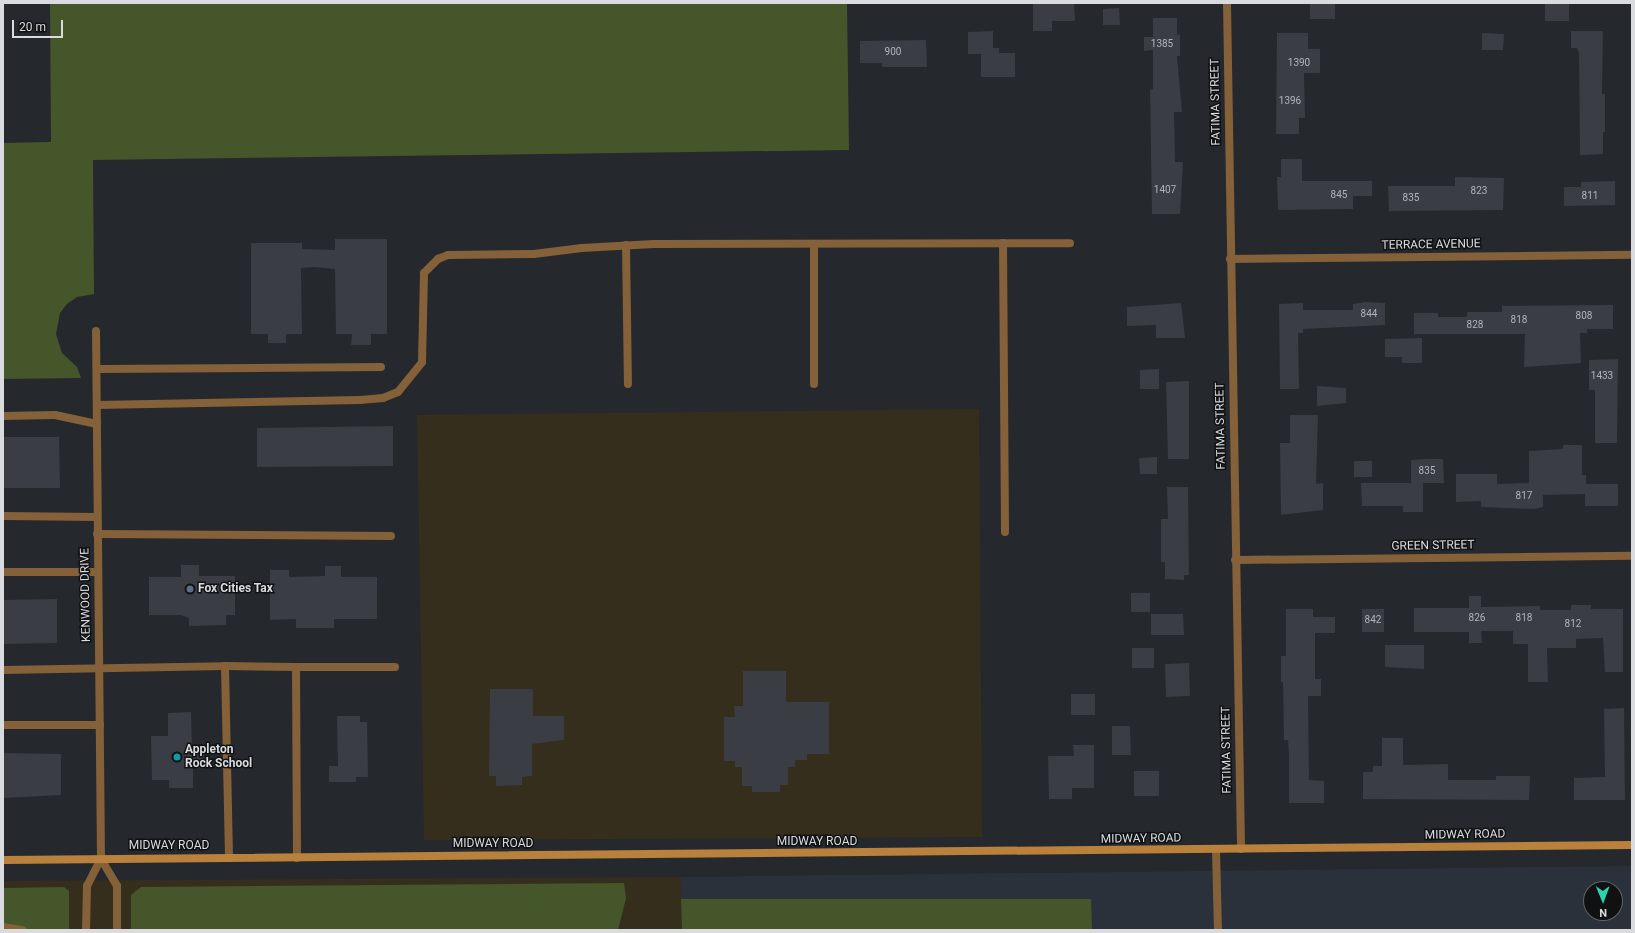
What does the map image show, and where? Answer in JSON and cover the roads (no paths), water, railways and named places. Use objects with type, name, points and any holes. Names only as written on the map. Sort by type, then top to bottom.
[{"type":"main road","name":"MIDWAY ROAD","points":[[3,860],[1632,845]]},
{"type":"street","name":"FATIMA STREET","points":[[1227,3],[1230,259],[1241,849]]},
{"type":"street","points":[[1003,243],[1004,532]]},
{"type":"street","points":[[97,405],[384,398],[398,392],[422,362],[424,273],[438,260],[448,255],[534,254],[626,245],[1070,243]]},
{"type":"street","points":[[814,244],[814,384]]},
{"type":"street","points":[[626,245],[628,384]]},
{"type":"street","name":"TERRACE AVENUE","points":[[1230,259],[1632,255]]},
{"type":"street","name":"KENWOOD DRIVE","points":[[96,331],[101,859]]},
{"type":"street","points":[[97,369],[381,367]]},
{"type":"street","points":[[3,416],[55,415],[97,424]]},
{"type":"street","points":[[3,516],[97,517]]},
{"type":"street","points":[[97,534],[391,536]]},
{"type":"street","name":"GREEN STREET","points":[[1235,560],[1632,556]]},
{"type":"street","points":[[3,572],[98,572]]},
{"type":"street","points":[[225,666],[229,858]]},
{"type":"street","points":[[3,670],[225,666],[395,667]]},
{"type":"street","points":[[296,667],[297,858]]},
{"type":"street","points":[[3,725],[100,725]]},
{"type":"street","points":[[1216,850],[1218,930]]},
{"type":"street","points":[[86,930],[87,886],[101,859]]},
{"type":"street","points":[[101,859],[117,886],[117,930]]},
{"type":"street","points":[[3,927],[23,930]]},
{"type":"place","name":"Fox Cities Tax","points":[[190,589]]},
{"type":"place","name":"Appleton Rock School","points":[[177,757]]}]
